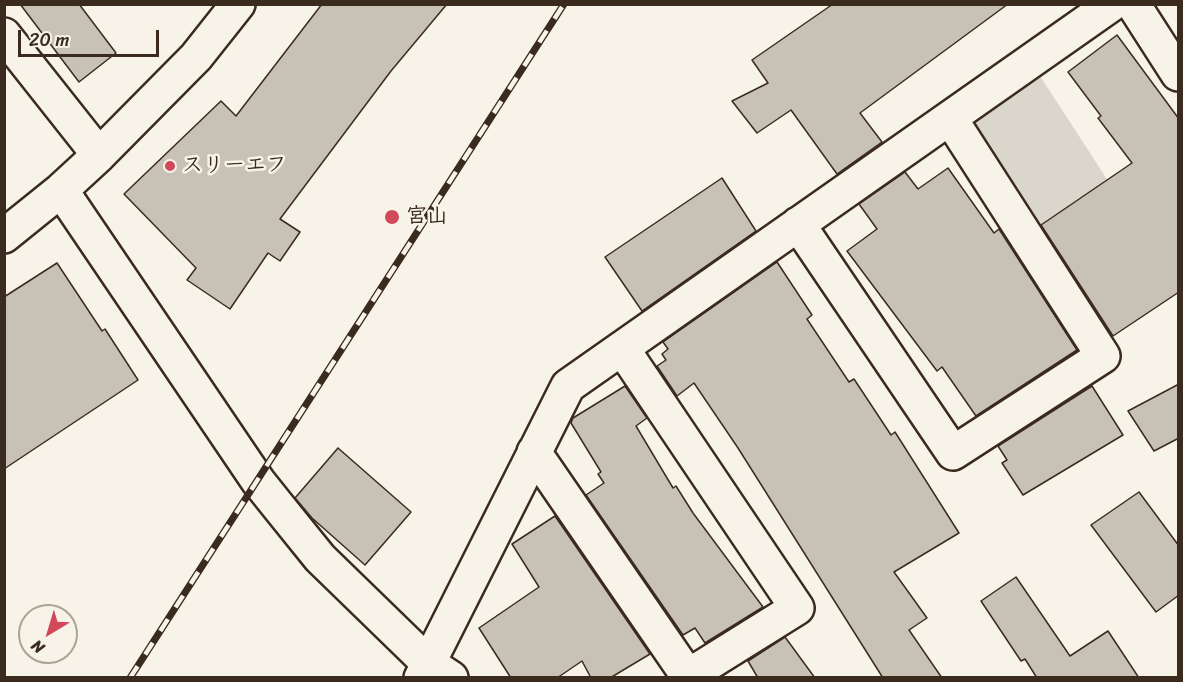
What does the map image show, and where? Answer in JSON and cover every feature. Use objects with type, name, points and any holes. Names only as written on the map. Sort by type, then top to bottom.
[{"type":"street","points":[[4,236],[61,190],[99,155],[196,57],[238,4]]},
{"type":"street","points":[[61,190],[271,498],[320,558],[433,672],[534,452],[568,386],[1112,4]]},
{"type":"street","points":[[1133,4],[1179,74]]},
{"type":"street","points":[[4,35],[99,155]]},
{"type":"street","points":[[798,224],[953,453],[1103,356],[950,118]]},
{"type":"street","points":[[534,452],[688,676],[797,608],[622,348]]},
{"type":"shaded area","points":[[1040,76],[1114,190],[1049,237],[972,123]]},
{"type":"building","points":[[20,4],[79,4],[116,53],[79,82]]},
{"type":"building","points":[[322,4],[447,4],[391,71],[280,219],[300,232],[280,261],[268,253],[230,309],[187,280],[196,268],[124,194],[221,101],[236,116]]},
{"type":"building","points":[[833,4],[1008,4],[860,113],[882,142],[837,174],[791,110],[757,133],[732,101],[768,83],[752,60]]},
{"type":"building","points":[[1117,35],[1179,119],[1179,292],[1113,336],[1041,225],[1132,163],[1098,118],[1101,116],[1068,72]]},
{"type":"building","points":[[948,168],[994,233],[999,229],[1077,350],[976,416],[942,367],[937,371],[847,251],[877,229],[859,204],[905,172],[918,189]]},
{"type":"building","points":[[722,178],[756,231],[642,311],[605,257]]},
{"type":"building","points":[[777,262],[812,315],[807,319],[849,382],[854,379],[891,435],[895,432],[959,533],[894,572],[927,618],[909,630],[942,678],[883,678],[738,448],[694,383],[677,396],[657,366],[666,360],[662,354],[668,349],[663,342]]},
{"type":"building","points":[[57,263],[102,331],[105,329],[138,380],[4,469],[4,297]]},
{"type":"building","points":[[1179,384],[1179,438],[1154,451],[1128,411]]},
{"type":"building","points":[[625,386],[647,418],[636,426],[673,488],[676,486],[693,513],[763,607],[705,643],[695,628],[683,635],[586,495],[604,483],[598,474],[601,472],[571,423],[573,418]]},
{"type":"building","points":[[1092,386],[1123,435],[1023,495],[1002,463],[1007,460],[998,446]]},
{"type":"building","points":[[338,448],[411,512],[365,565],[312,518],[295,498]]},
{"type":"building","points":[[1139,492],[1179,546],[1179,595],[1156,612],[1091,525]]},
{"type":"building","points":[[555,516],[650,654],[610,678],[591,678],[582,661],[557,678],[511,678],[479,628],[539,587],[512,544]]},
{"type":"building","points":[[1016,577],[1070,656],[1108,631],[1139,678],[1037,678],[1025,659],[1021,661],[981,601]]},
{"type":"building","points":[[785,637],[815,678],[758,678],[748,661]]},
{"type":"railway","points":[[130,678],[564,4]]},
{"type":"place","name":"スリーエフ","points":[[170,166]]},
{"type":"place","name":"宮山","points":[[392,217]]}]
